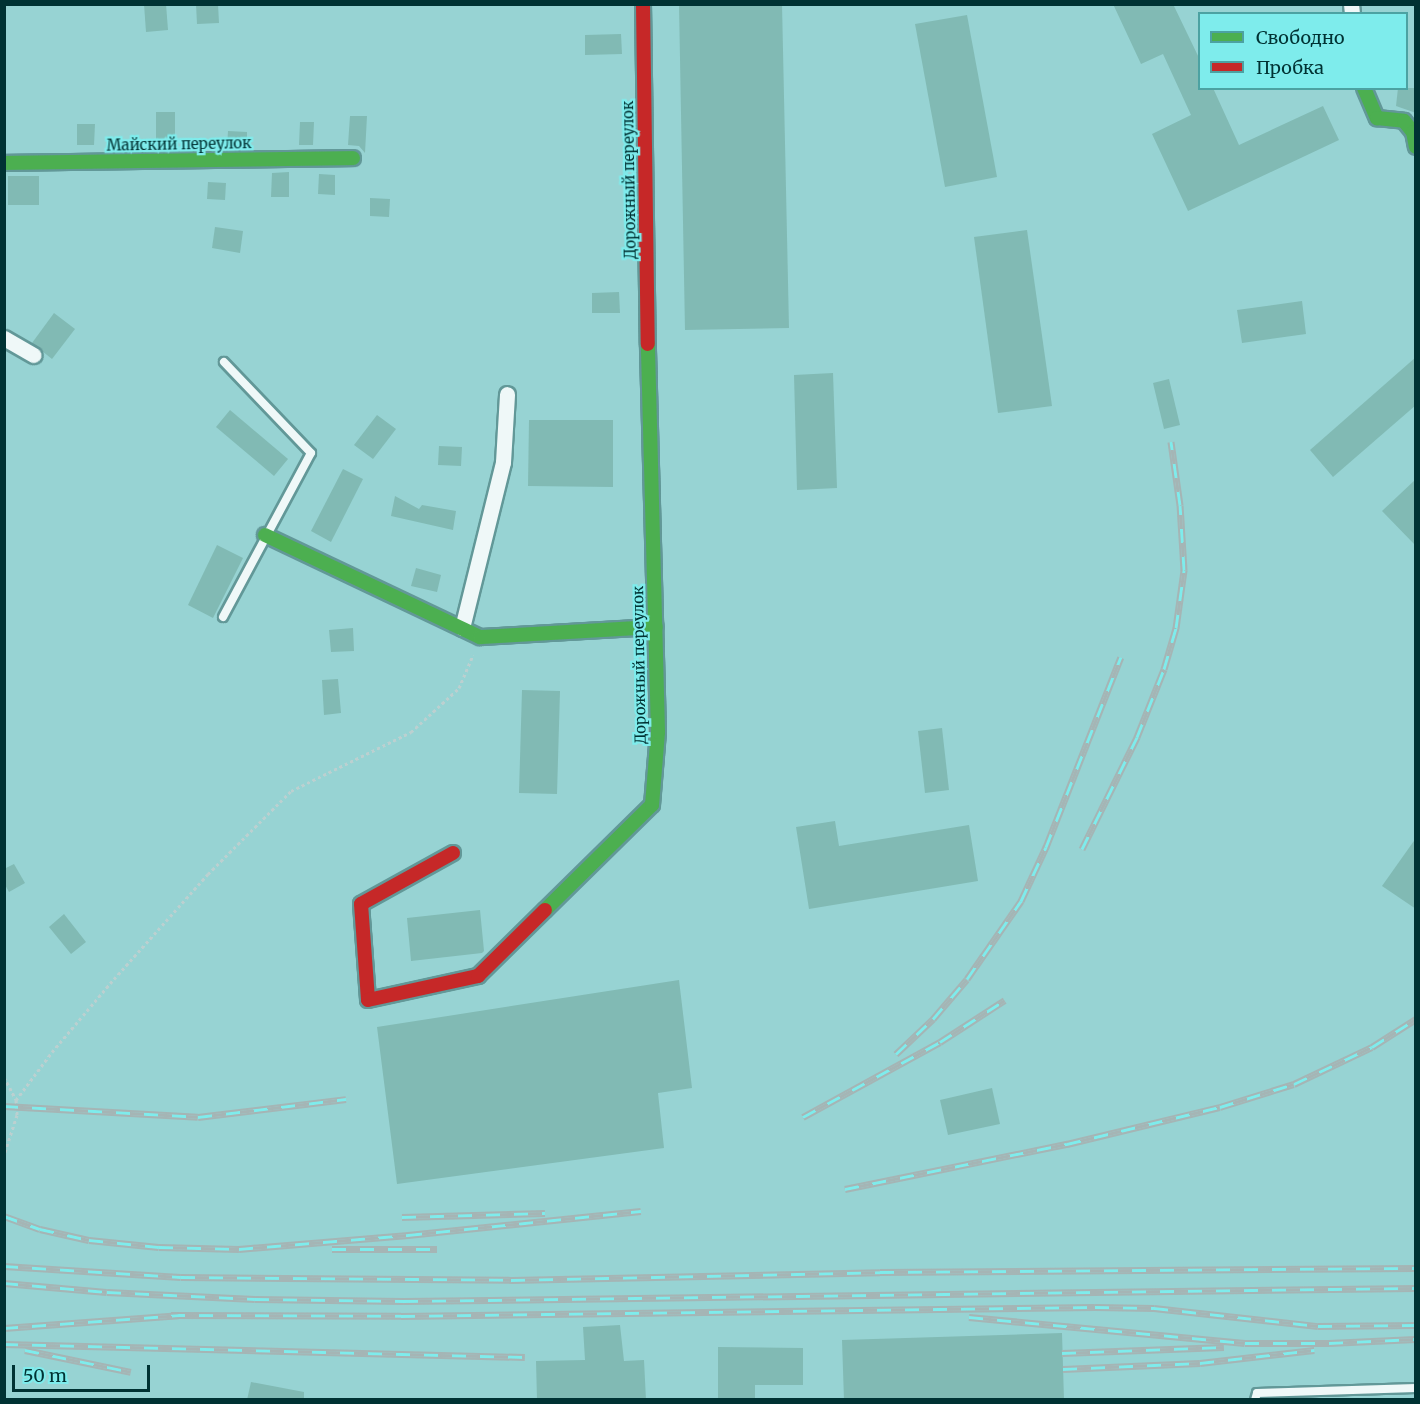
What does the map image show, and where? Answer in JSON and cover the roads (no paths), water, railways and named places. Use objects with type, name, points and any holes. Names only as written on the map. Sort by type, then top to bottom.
[{"type":"street","name":"Дорожный переулок","points":[[453,853],[361,904],[368,1000],[478,976],[652,805],[658,732],[645,204],[643,4]]},
{"type":"street","points":[[1365,90],[1377,118],[1404,121],[1413,132],[1416,147]]},
{"type":"street","name":"Майский переулок","points":[[4,163],[353,158]]},
{"type":"street","points":[[4,338],[33,355]]},
{"type":"street","points":[[462,628],[503,462],[507,394]]},
{"type":"street","points":[[265,535],[480,636],[656,627]]},
{"type":"lane","points":[[223,617],[311,453],[224,362]]},
{"type":"lane","points":[[1256,1400],[1257,1393],[1416,1388]]},
{"type":"railway","points":[[1082,849],[1137,737],[1164,669],[1176,628],[1184,570],[1180,505],[1171,442]]},
{"type":"railway","points":[[896,1054],[933,1019],[967,979],[1021,901],[1046,847],[1121,657]]},
{"type":"railway","points":[[803,1117],[940,1042],[1005,1000]]},
{"type":"railway","points":[[845,1189],[1067,1144],[1220,1107],[1294,1084],[1372,1047],[1416,1019]]},
{"type":"railway","points":[[4,1106],[198,1117],[346,1099]]},
{"type":"railway","points":[[4,1216],[40,1229],[89,1240],[159,1247],[239,1249],[408,1235],[641,1211]]},
{"type":"railway","points":[[402,1217],[545,1213]]},
{"type":"railway","points":[[332,1249],[437,1249]]},
{"type":"railway","points":[[4,1266],[181,1277],[511,1280],[880,1272],[1416,1268]]},
{"type":"railway","points":[[4,1283],[107,1292],[255,1299],[404,1301],[1416,1288]]},
{"type":"railway","points":[[171,1315],[401,1316],[1095,1307],[1154,1308],[1318,1326],[1416,1325]]},
{"type":"railway","points":[[4,1328],[179,1315]]},
{"type":"railway","points":[[969,1317],[1245,1343],[1329,1343],[1416,1339]]},
{"type":"railway","points":[[4,1344],[525,1357]]},
{"type":"railway","points":[[1062,1353],[1224,1347]]},
{"type":"railway","points":[[25,1350],[131,1372]]},
{"type":"railway","points":[[1063,1369],[1200,1363],[1314,1350]]}]
